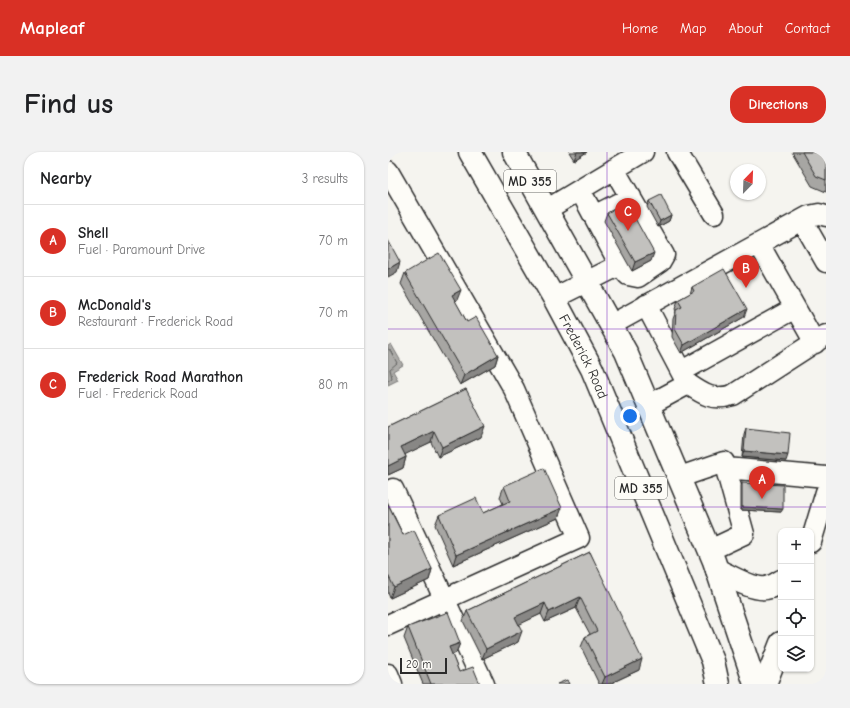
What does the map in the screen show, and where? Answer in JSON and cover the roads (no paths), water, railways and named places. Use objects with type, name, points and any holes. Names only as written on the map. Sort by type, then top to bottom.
[{"type":"main road","name":"Frederick Road","points":[[470,152],[554,298],[592,369],[713,661],[718,684]]},
{"type":"main road","name":"MD 355","points":[[514,152],[626,352],[714,560],[755,684]]},
{"type":"main road","points":[[714,560],[732,578],[754,586],[765,588],[778,582]]},
{"type":"main road","points":[[765,684],[778,651]]},
{"type":"street","points":[[546,210],[643,152]]},
{"type":"street","points":[[677,152],[714,214]]},
{"type":"street","points":[[580,190],[628,275],[638,277],[660,262],[664,255],[642,231],[630,197],[614,169]]},
{"type":"street","points":[[388,171],[514,389],[579,538],[388,625]]},
{"type":"street","points":[[594,216],[630,197]]},
{"type":"street","points":[[611,325],[809,216],[819,214],[826,216]]},
{"type":"street","points":[[802,220],[826,262]]},
{"type":"street","points":[[646,306],[685,378],[700,393],[710,397],[721,398],[733,395],[820,339],[795,308],[759,244]]},
{"type":"street","points":[[554,298],[586,281],[615,250]]},
{"type":"street","points":[[649,405],[685,378],[795,308]]},
{"type":"street","points":[[680,477],[724,462],[744,534],[714,560]]},
{"type":"street","points":[[726,468],[826,477]]},
{"type":"street","points":[[394,489],[484,684]]},
{"type":"street","points":[[814,535],[822,518],[826,492]]},
{"type":"street","points":[[388,674],[392,684]]},
{"type":"water","points":[[391,344],[403,365],[393,371],[398,380],[388,385],[388,346]]},
{"type":"place","name":"Frederick Road Marathon","points":[[628,231]]},
{"type":"place","name":"McDonald's","points":[[746,288]]},
{"type":"place","name":"Shell","points":[[762,499]]}]
